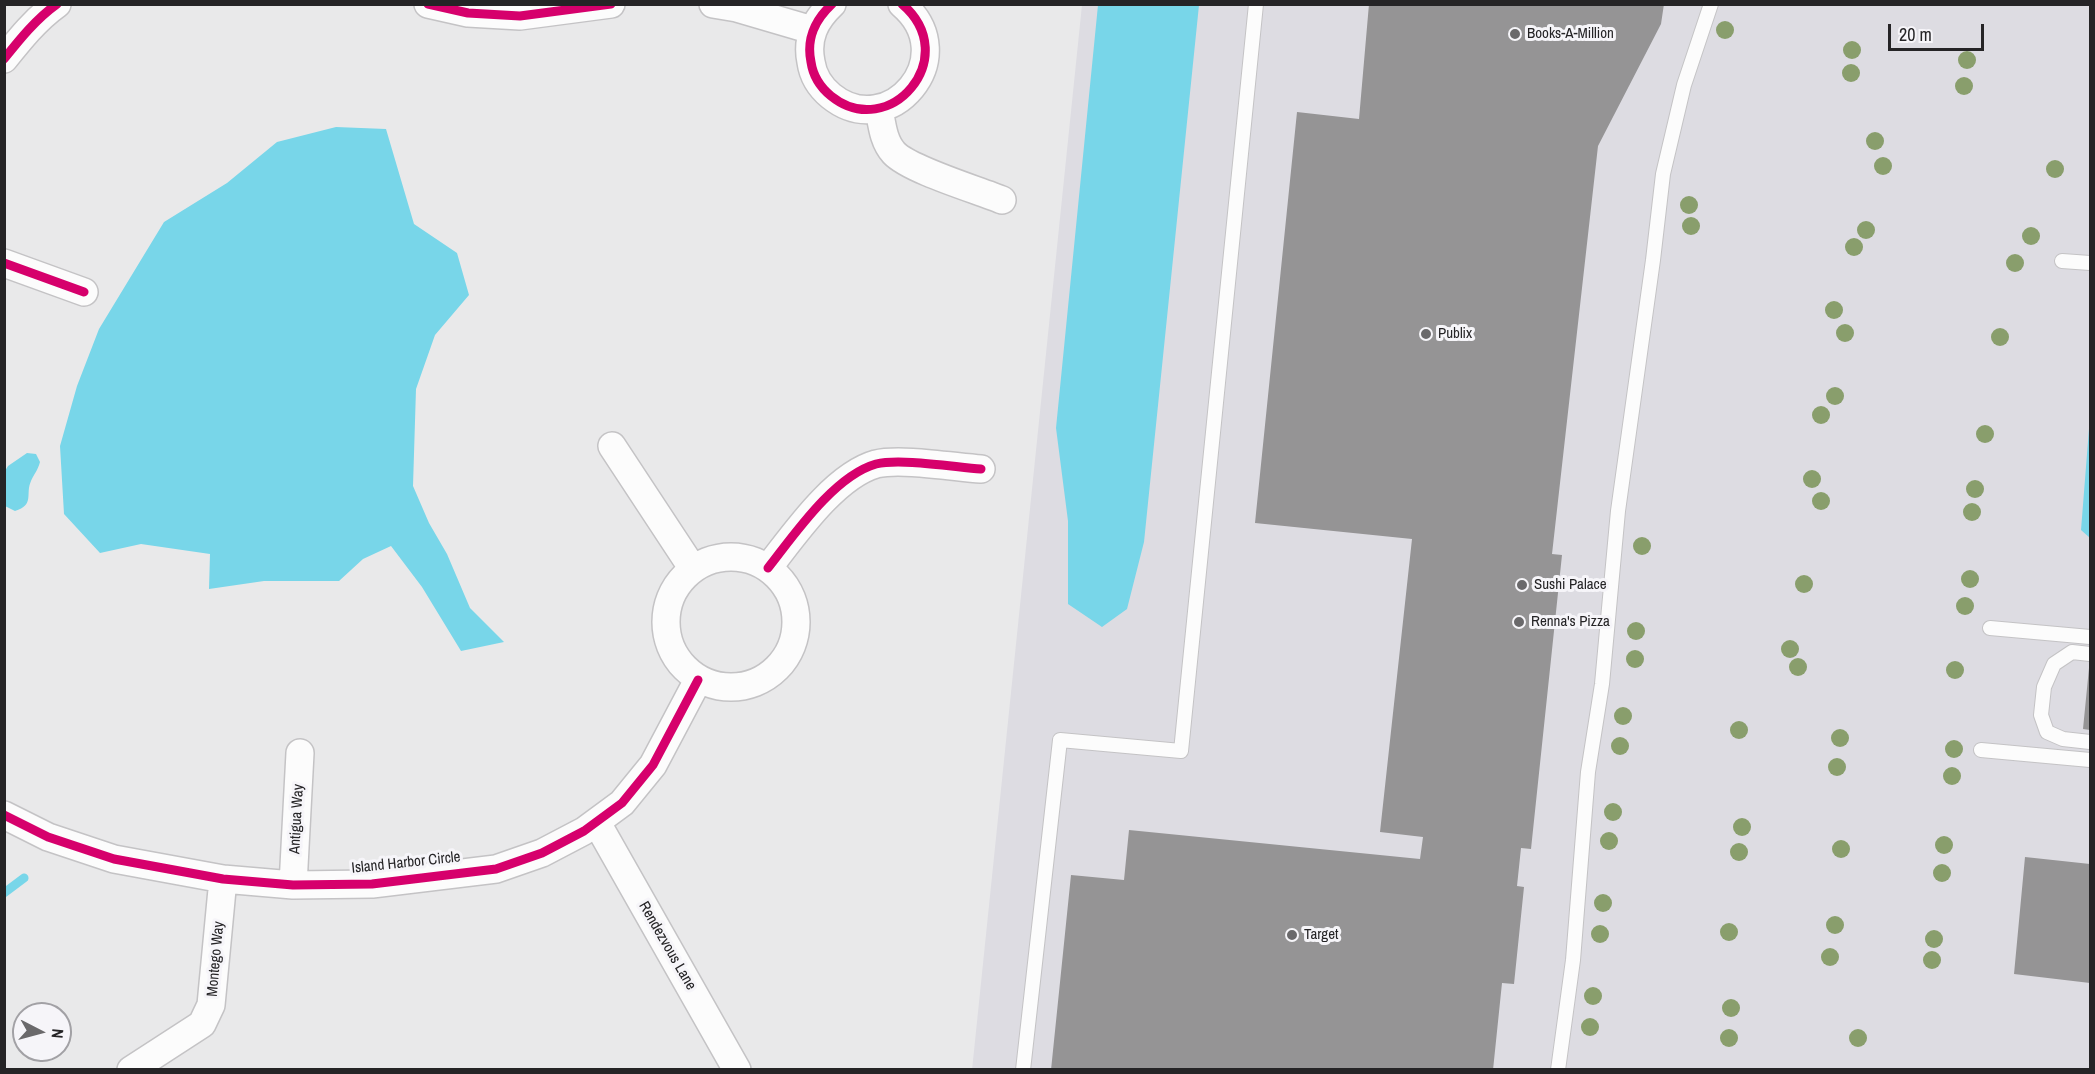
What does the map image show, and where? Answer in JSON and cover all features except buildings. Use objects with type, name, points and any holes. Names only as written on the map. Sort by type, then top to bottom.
[{"type":"street","points":[[4,59],[19,39],[57,4]]},
{"type":"street","points":[[428,4],[468,14],[520,16],[611,4]]},
{"type":"street","points":[[713,4],[738,8],[812,30]]},
{"type":"street","points":[[832,4],[821,14],[812,30],[808,51],[812,71],[822,89],[838,102],[858,109],[879,109],[897,101],[914,87],[924,66],[926,44],[920,24],[911,7]]},
{"type":"street","points":[[879,109],[884,135],[894,153],[911,165],[1002,200]]},
{"type":"street","points":[[4,263],[84,292]]},
{"type":"street","points":[[612,446],[693,568]]},
{"type":"street","points":[[768,568],[814,511],[851,475],[876,464],[899,462],[981,469]]},
{"type":"street","points":[[735,557],[758,562],[768,568],[778,577],[790,594],[797,617],[795,640],[784,662],[766,679],[744,687],[720,688],[698,680],[679,664],[668,642],[665,622],[670,598],[681,579],[693,568],[713,559],[735,557]]},
{"type":"street","name":"Island Harbor Circle","points":[[4,815],[48,837],[114,859],[223,879],[294,885],[372,884],[496,869],[542,854],[597,823],[622,803],[653,765],[698,680]]},
{"type":"street","name":"Antigua Way","points":[[294,885],[300,753]]},
{"type":"street","name":"Rendezvous Lane","points":[[597,823],[737,1070]]},
{"type":"street","name":"Montego Way","points":[[131,1070],[202,1024],[211,1005],[223,879]]},
{"type":"lane","points":[[1023,1070],[1060,740],[1180,751],[1256,4]]},
{"type":"lane","points":[[1558,1070],[1573,960],[1588,772],[1602,684],[1618,511],[1663,174],[1684,85],[1711,4]]},
{"type":"lane","points":[[2062,261],[2091,263]]},
{"type":"lane","points":[[1990,628],[2091,637]]},
{"type":"lane","points":[[2091,654],[2072,652],[2054,664],[2044,687],[2041,715],[2047,732],[2063,739],[2091,742]]},
{"type":"lane","points":[[1981,750],[2091,760]]},
{"type":"shaded area","points":[[1082,5],[2090,5],[2090,1069],[972,1070]]},
{"type":"water","points":[[1098,5],[1199,5],[1144,542],[1127,609],[1102,627],[1068,604],[1068,521],[1056,428]]},
{"type":"water","points":[[336,127],[386,129],[414,224],[457,253],[469,295],[435,335],[416,389],[413,486],[429,523],[447,554],[470,608],[504,642],[461,651],[422,587],[391,546],[363,559],[339,581],[264,581],[209,589],[210,554],[141,544],[100,553],[64,514],[60,446],[77,386],[99,329],[164,222],[227,183],[277,142]]},
{"type":"water","points":[[2090,416],[2090,538],[2081,530]]},
{"type":"water","points":[[27,453],[36,454],[40,462],[29,486],[25,506],[15,511],[5,506],[5,471],[8,466]]},
{"type":"waterway","points":[[4,893],[24,878]]},
{"type":"cycle path","points":[[4,59],[35,23],[57,4]]},
{"type":"cycle path","points":[[428,4],[468,13],[520,16],[611,4]]},
{"type":"cycle path","points":[[832,4],[821,16],[811,37],[810,53],[815,77],[831,96],[853,108],[875,109],[895,102],[912,88],[922,69],[925,47],[919,25],[902,4]]},
{"type":"cycle path","points":[[4,263],[84,292]]},
{"type":"cycle path","points":[[768,568],[830,493],[860,471],[886,462],[927,463],[981,469]]},
{"type":"cycle path","points":[[4,815],[48,837],[114,859],[223,879],[293,885],[372,884],[496,869],[542,853],[584,831],[622,803],[653,765],[698,680]]},
{"type":"place","name":"Books-A-Million","points":[[1515,34]]},
{"type":"place","name":"Publix","points":[[1426,334]]},
{"type":"place","name":"Sushi Palace","points":[[1522,585]]},
{"type":"place","name":"Renna's Pizza","points":[[1519,622]]},
{"type":"place","name":"Target","points":[[1292,935]]}]
